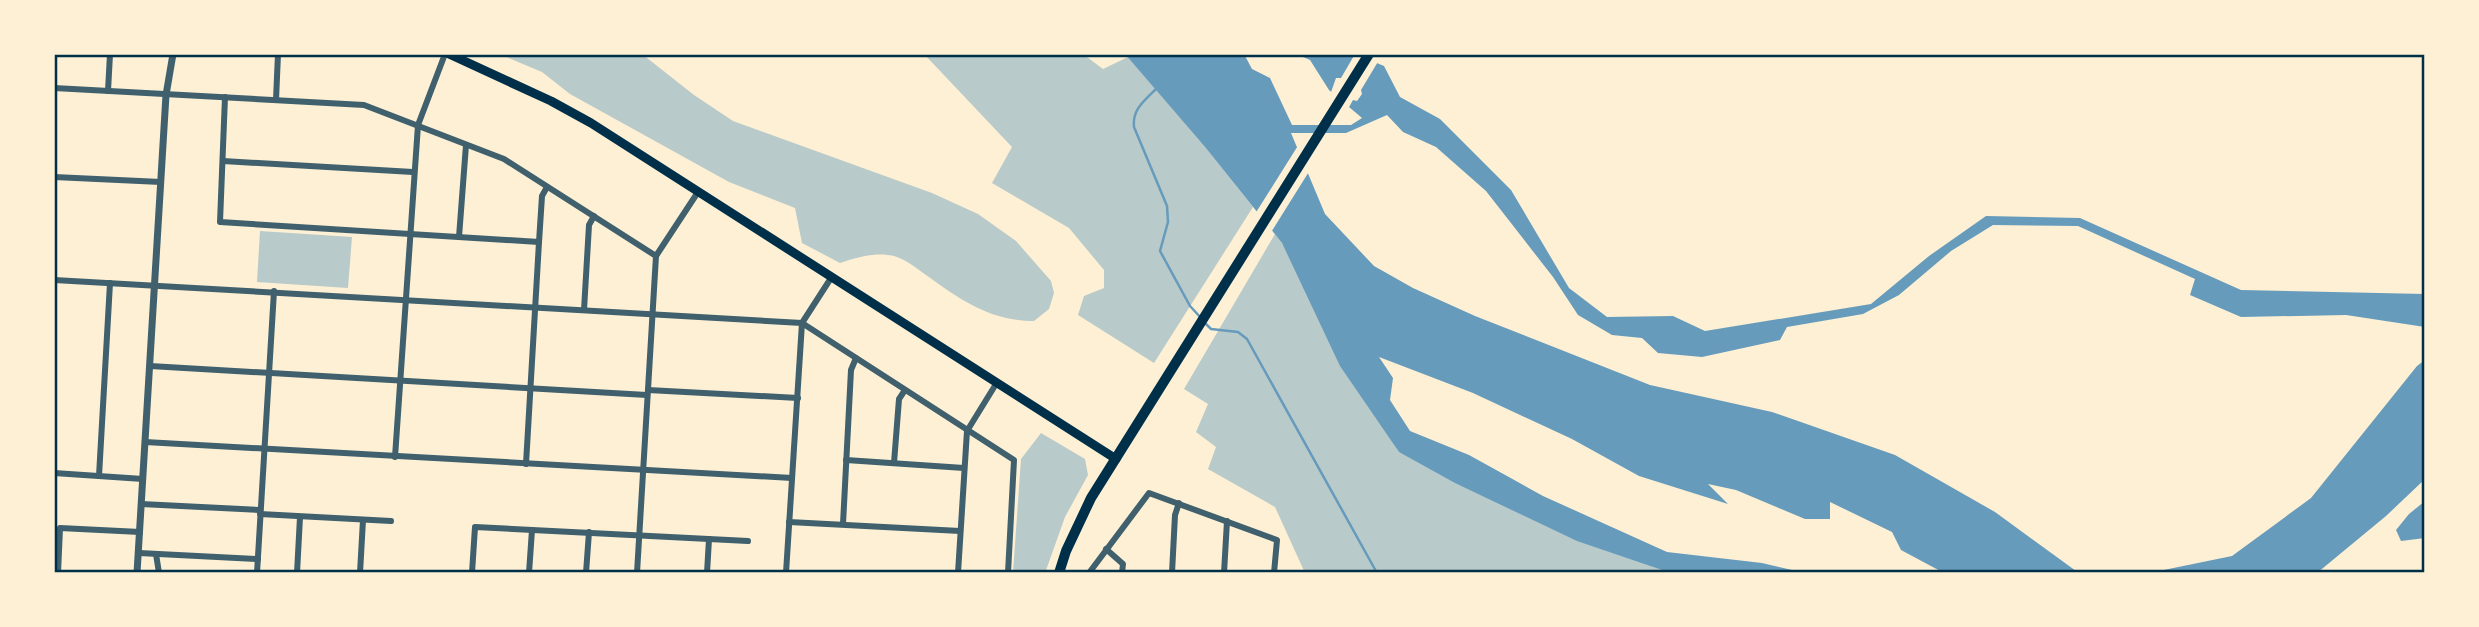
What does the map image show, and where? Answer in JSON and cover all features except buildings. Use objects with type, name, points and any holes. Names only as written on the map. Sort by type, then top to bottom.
[{"type":"main road","points":[[447,54],[561,106],[1116,459]]},
{"type":"main road","points":[[1059,573],[1066,551],[1091,498],[1369,54]]},
{"type":"street","points":[[108,91],[110,54]]},
{"type":"street","points":[[137,573],[166,95],[173,54]]},
{"type":"street","points":[[276,100],[278,54]]},
{"type":"street","points":[[395,457],[398,381],[418,125],[447,54]]},
{"type":"street","points":[[54,88],[364,106],[504,159],[656,256]]},
{"type":"street","points":[[225,97],[220,222],[539,242]]},
{"type":"street","points":[[459,237],[466,145]]},
{"type":"street","points":[[223,161],[413,172]]},
{"type":"street","points":[[54,177],[161,182]]},
{"type":"street","points":[[526,464],[542,196],[547,187]]},
{"type":"street","points":[[637,573],[656,256],[698,192]]},
{"type":"street","points":[[584,310],[589,225],[594,216]]},
{"type":"street","points":[[786,573],[802,323],[831,278]]},
{"type":"street","points":[[54,280],[802,323],[1014,460],[1008,573]]},
{"type":"street","points":[[99,476],[110,283]]},
{"type":"street","points":[[257,573],[274,291]]},
{"type":"street","points":[[843,524],[851,370],[856,358]]},
{"type":"street","points":[[150,366],[530,389],[798,398]]},
{"type":"street","points":[[958,573],[967,431],[996,384]]},
{"type":"street","points":[[894,463],[899,399],[905,390]]},
{"type":"street","points":[[145,442],[792,478]]},
{"type":"street","points":[[846,460],[964,468]]},
{"type":"street","points":[[54,473],[143,478]]},
{"type":"street","points":[[1088,573],[1149,493],[1277,540],[1274,573]]},
{"type":"street","points":[[1172,573],[1175,515],[1179,503]]},
{"type":"street","points":[[141,504],[300,517],[391,521]]},
{"type":"street","points":[[297,573],[300,517]]},
{"type":"street","points":[[360,573],[363,520]]},
{"type":"street","points":[[1223,573],[1227,521]]},
{"type":"street","points":[[789,522],[961,531]]},
{"type":"street","points":[[472,573],[475,527],[748,541]]},
{"type":"street","points":[[58,573],[60,528],[140,532]]},
{"type":"street","points":[[529,573],[532,530]]},
{"type":"street","points":[[586,573],[589,532]]},
{"type":"street","points":[[707,573],[709,539]]},
{"type":"street","points":[[1107,549],[1123,564],[1122,573]]},
{"type":"street","points":[[139,553],[258,559]]},
{"type":"street","points":[[156,554],[159,573]]},
{"type":"shaded area","points":[[499,54],[642,54],[694,95],[733,121],[932,193],[978,214],[1016,241],[1051,281],[1054,293],[1049,309],[1034,321],[990,313],[964,301],[898,257],[869,255],[840,263],[802,243],[795,208],[729,182],[570,94],[542,72]]},
{"type":"shaded area","points":[[924,54],[1083,54],[1103,69],[1128,57],[1253,207],[1154,363],[1078,315],[1084,296],[1104,288],[1104,270],[1069,228],[992,183],[1012,147]]},
{"type":"shaded area","points":[[260,231],[352,237],[348,288],[257,282]]},
{"type":"shaded area","points":[[1275,234],[1399,452],[1668,572],[1687,573],[1305,573],[1275,507],[1208,469],[1216,447],[1196,432],[1208,404],[1184,389]]},
{"type":"shaded area","points":[[1041,433],[1085,459],[1088,475],[1065,517],[1045,573],[1013,573],[1021,459]]},
{"type":"water","points":[[1125,54],[1244,54],[1252,69],[1270,78],[1292,125],[1351,125],[1362,118],[1329,90],[1310,60],[1296,54],[1355,54],[1384,66],[1400,97],[1440,119],[1511,190],[1569,288],[1607,317],[1673,316],[1705,331],[1871,304],[1929,256],[1986,216],[2080,218],[2241,290],[2425,294],[2425,327],[2346,315],[2241,317],[2190,295],[2195,279],[2078,226],[1993,225],[1951,251],[1899,295],[1863,314],[1787,327],[1780,340],[1702,357],[1658,353],[1642,338],[1612,335],[1578,315],[1553,277],[1486,191],[1436,147],[1403,132],[1387,115],[1346,133],[1291,133],[1325,214],[1374,266],[1413,288],[1475,316],[1650,385],[1772,412],[1895,455],[1995,512],[2076,571],[2102,573],[1944,573],[1901,550],[1892,532],[1830,502],[1830,519],[1805,519],[1736,490],[1708,484],[1728,504],[1639,476],[1572,439],[1473,393],[1379,357],[1393,378],[1390,400],[1410,431],[1469,455],[1543,496],[1667,552],[1762,563],[1805,573],[1668,572],[1577,541],[1455,483],[1399,452],[1340,366],[1282,243],[1205,147]]},
{"type":"water","points":[[2425,360],[2425,479],[2386,516],[2317,573],[2149,573],[2232,556],[2311,498],[2417,366]]},
{"type":"water","points":[[2425,501],[2425,538],[2401,541],[2396,530],[2409,514]]},
{"type":"pier","points":[[1355,54],[1365,54],[1379,60],[1361,90],[1362,94],[1357,101],[1353,100],[1348,109],[1330,95],[1336,78],[1341,78]]},
{"type":"pier","points":[[1299,144],[1310,170],[1270,234],[1255,214]]},
{"type":"waterway","points":[[1157,88],[1137,110],[1134,127],[1167,206],[1168,222],[1160,251],[1190,306],[1201,318]]},
{"type":"waterway","points":[[1205,323],[1211,329],[1238,332],[1247,339],[1377,573]]}]
